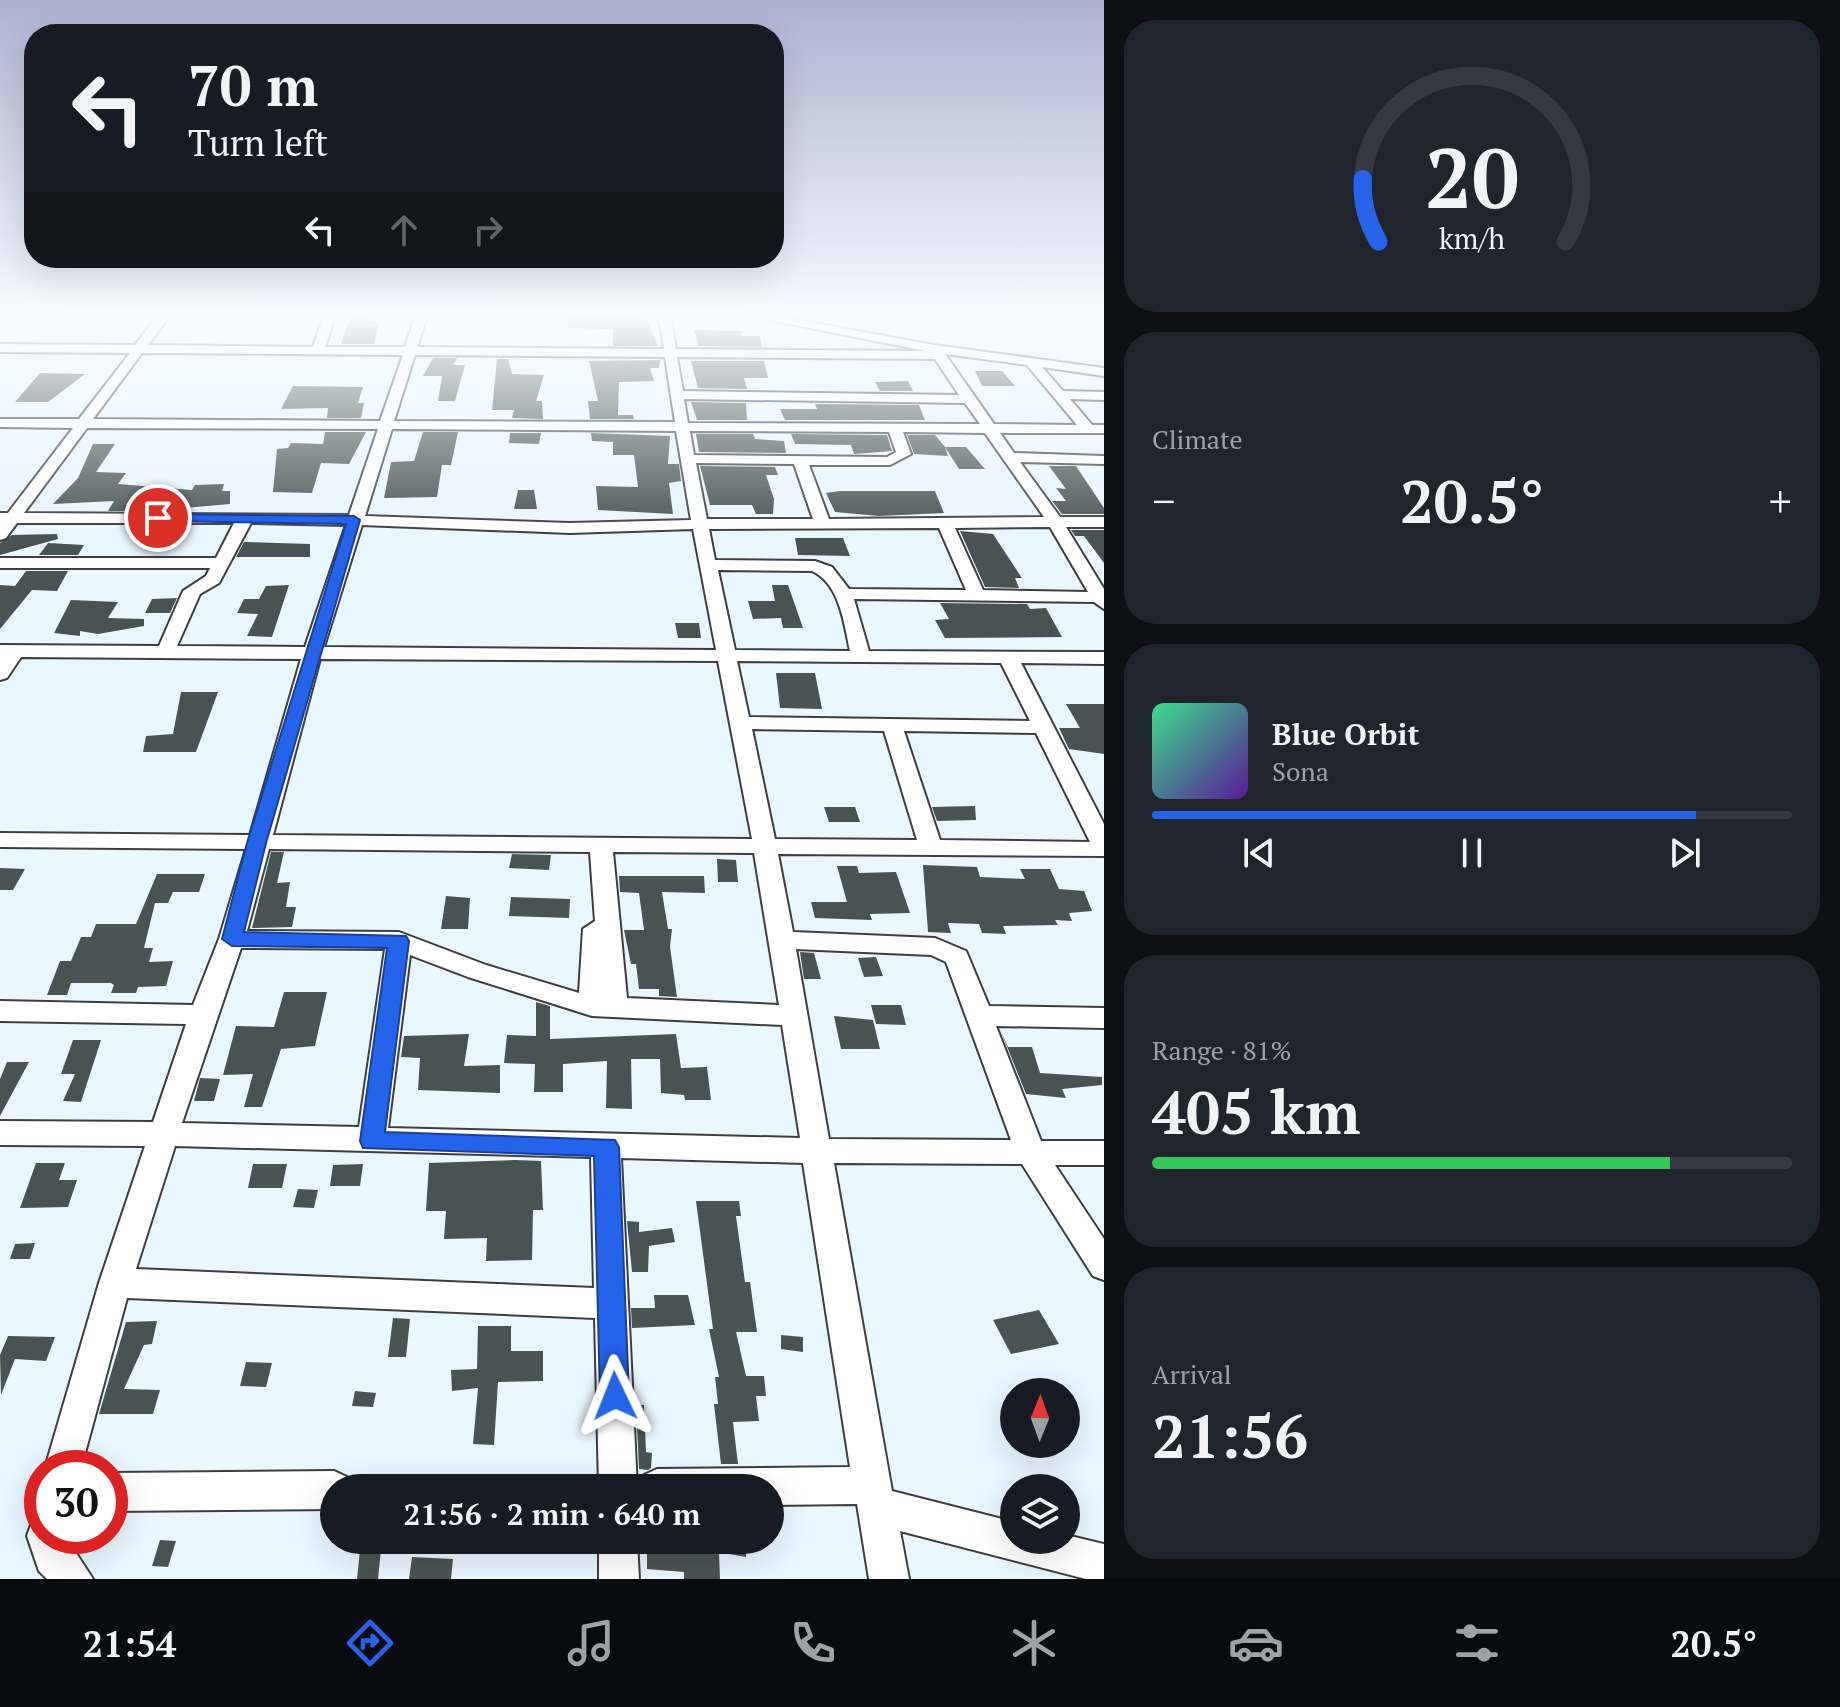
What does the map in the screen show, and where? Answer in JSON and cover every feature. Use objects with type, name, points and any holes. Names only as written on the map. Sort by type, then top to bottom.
[{"type":"street","points":[[0,535],[7,518],[111,388]]},
{"type":"street","points":[[68,1450],[115,1283],[203,1015],[232,939],[256,843],[313,651],[397,388]]},
{"type":"street","points":[[675,388],[795,1016],[889,1579]]},
{"type":"street","points":[[843,594],[1102,601],[1055,522],[962,388]]},
{"type":"street","points":[[1053,388],[1088,429]]},
{"type":"street","points":[[676,395],[970,399]]},
{"type":"street","points":[[1059,395],[1104,396]]},
{"type":"street","points":[[772,397],[780,427]]},
{"type":"street","points":[[0,423],[1104,429]]},
{"type":"street","points":[[688,459],[901,459],[904,454],[895,428]]},
{"type":"street","points":[[1009,457],[1097,460],[1104,478]]},
{"type":"street","points":[[800,460],[823,524]]},
{"type":"street","points":[[7,518],[354,520],[510,529],[637,529],[702,524],[1104,522]]},
{"type":"street","points":[[166,651],[192,591],[213,579],[245,518]]},
{"type":"street","points":[[945,524],[977,596]]},
{"type":"street","points":[[0,563],[224,563]]},
{"type":"street","points":[[710,565],[821,567],[843,594],[861,658]]},
{"type":"street","points":[[1085,568],[1104,569]]},
{"type":"street","points":[[0,674],[8,651],[1104,658]]},
{"type":"street","points":[[0,840],[1104,848],[1046,727],[1009,659]]},
{"type":"street","points":[[741,723],[1046,727]]},
{"type":"street","points":[[892,725],[931,848]]},
{"type":"street","points":[[601,844],[603,1007]]},
{"type":"street","points":[[232,939],[399,941],[477,971],[603,1007],[795,1016]]},
{"type":"street","points":[[781,940],[947,951],[957,957],[1030,1152],[1104,1266]]},
{"type":"street","points":[[372,1141],[399,941]]},
{"type":"street","points":[[0,1011],[203,1015]]},
{"type":"street","points":[[978,1016],[1104,1018]]},
{"type":"street","points":[[0,1133],[165,1134],[819,1151],[1104,1153]]},
{"type":"street","points":[[606,1147],[617,1474]]},
{"type":"street","points":[[115,1283],[611,1304]]},
{"type":"street","points":[[128,1492],[320,1490]]},
{"type":"street","points":[[784,1493],[875,1496],[1104,1564]]},
{"type":"street","points":[[52,1554],[73,1579]]},
{"type":"street","points":[[618,1554],[619,1579]]},
{"type":"building","points":[[27,388],[67,388],[48,402],[15,402]]},
{"type":"building","points":[[292,388],[363,388],[358,403],[364,403],[361,418],[327,418],[328,408],[281,409]]},
{"type":"building","points":[[440,388],[459,388],[455,401],[438,401]]},
{"type":"building","points":[[494,388],[540,388],[536,401],[542,401],[543,419],[512,418],[514,410],[492,410]]},
{"type":"building","points":[[595,388],[619,388],[618,415],[633,415],[634,419],[590,419],[588,401],[598,401]]},
{"type":"building","points":[[878,388],[911,388],[913,391],[880,391]]},
{"type":"building","points":[[691,402],[746,403],[747,420],[697,420]]},
{"type":"building","points":[[815,404],[919,405],[925,420],[785,420],[780,409],[817,409]]},
{"type":"building","points":[[325,432],[366,432],[349,464],[321,463],[312,493],[273,492],[277,449],[288,448],[291,443],[323,444]]},
{"type":"building","points":[[423,432],[458,432],[451,465],[442,465],[437,497],[384,498],[391,462],[414,461]]},
{"type":"building","points":[[510,433],[541,433],[539,444],[509,443]]},
{"type":"building","points":[[591,433],[670,436],[668,464],[679,464],[681,481],[669,483],[673,514],[598,510],[596,486],[638,487],[634,455],[613,455],[613,442],[592,441]]},
{"type":"building","points":[[696,434],[753,434],[755,439],[784,441],[786,453],[699,452]]},
{"type":"building","points":[[791,434],[887,435],[892,451],[854,454],[851,445],[795,444]]},
{"type":"building","points":[[907,435],[935,435],[948,456],[914,454]]},
{"type":"building","points":[[93,444],[115,444],[96,472],[126,473],[118,484],[192,490],[195,485],[224,484],[222,491],[230,491],[230,504],[108,511],[114,501],[53,504],[78,478]]},
{"type":"building","points":[[945,447],[966,447],[985,469],[959,469]]},
{"type":"building","points":[[700,466],[775,467],[778,475],[766,475],[774,499],[773,514],[756,514],[752,505],[710,505]]},
{"type":"building","points":[[1049,466],[1076,466],[1104,508],[1104,514],[1062,514],[1052,501],[1066,501],[1056,488],[1066,489]]},
{"type":"building","points":[[518,490],[534,490],[537,509],[514,509]]},
{"type":"building","points":[[935,491],[944,513],[879,516],[835,512],[826,493]]},
{"type":"building","points":[[1071,530],[1104,530],[1104,563],[1084,536],[1075,536]]},
{"type":"building","points":[[960,531],[993,534],[1022,578],[1015,578],[1019,588],[985,587]]},
{"type":"building","points":[[57,534],[58,539],[0,555],[0,543],[12,535]]},
{"type":"building","points":[[795,538],[843,538],[850,556],[798,555]]},
{"type":"building","points":[[244,542],[310,544],[310,557],[236,557]]},
{"type":"building","points":[[48,543],[84,545],[78,555],[39,555]]},
{"type":"building","points":[[26,571],[68,571],[57,591],[32,590],[0,629],[0,585],[15,586]]},
{"type":"building","points":[[289,585],[272,637],[247,636],[258,614],[237,613],[244,599],[259,599],[266,586]]},
{"type":"building","points":[[772,585],[788,585],[803,628],[783,628],[781,618],[753,619],[748,601],[775,601]]},
{"type":"building","points":[[177,598],[170,613],[145,613],[152,599]]},
{"type":"building","points":[[71,600],[118,602],[108,618],[144,619],[144,626],[98,634],[80,631],[80,636],[54,633]]},
{"type":"building","points":[[940,603],[1027,604],[1030,609],[1046,608],[1062,637],[945,638],[935,620],[949,619]]},
{"type":"building","points":[[675,623],[699,623],[701,638],[678,638]]},
{"type":"building","points":[[776,673],[815,673],[822,709],[780,708]]},
{"type":"building","points":[[181,692],[218,692],[196,752],[143,752],[146,736],[173,734]]},
{"type":"building","points":[[1066,704],[1104,704],[1104,754],[1069,749],[1059,728],[1080,728]]},
{"type":"building","points":[[975,806],[976,820],[937,821],[932,807]]},
{"type":"building","points":[[824,807],[855,807],[860,822],[829,822]]},
{"type":"building","points":[[271,852],[284,852],[277,883],[290,882],[286,907],[296,907],[292,927],[252,928]]},
{"type":"building","points":[[512,854],[551,855],[549,870],[509,868]]},
{"type":"building","points":[[717,859],[736,860],[738,882],[718,882]]},
{"type":"building","points":[[923,865],[977,867],[980,877],[1025,879],[1020,869],[1050,869],[1059,889],[1084,891],[1092,911],[1069,913],[1072,921],[1055,920],[1058,925],[1003,926],[1006,934],[982,933],[979,924],[948,923],[951,933],[928,932]]},
{"type":"building","points":[[837,866],[857,866],[859,873],[896,872],[910,913],[870,914],[872,920],[815,918],[811,902],[847,902]]},
{"type":"building","points":[[0,868],[25,869],[13,890],[0,890]]},
{"type":"building","points":[[157,874],[205,874],[199,892],[173,892],[168,903],[155,903],[144,948],[153,948],[149,962],[173,961],[166,986],[138,987],[136,993],[111,993],[114,985],[111,983],[71,983],[67,995],[47,995],[60,961],[71,961],[81,937],[91,937],[96,924],[136,924]]},
{"type":"building","points":[[619,876],[704,876],[705,893],[662,892],[668,929],[672,929],[670,947],[677,997],[659,996],[659,989],[639,989],[636,964],[631,964],[624,930],[644,930],[639,893],[620,892]]},
{"type":"building","points":[[446,896],[470,898],[468,929],[441,929]]},
{"type":"building","points":[[511,897],[570,899],[569,918],[509,916]]},
{"type":"building","points":[[800,952],[814,953],[821,979],[804,979]]},
{"type":"building","points":[[876,957],[883,976],[864,977],[858,958]]},
{"type":"building","points":[[284,992],[327,992],[315,1046],[281,1049],[262,1107],[244,1107],[253,1074],[223,1075],[236,1026],[274,1027]]},
{"type":"building","points":[[536,1002],[550,1006],[550,1039],[676,1034],[681,1068],[707,1067],[711,1100],[685,1100],[684,1095],[661,1093],[660,1059],[631,1059],[632,1109],[606,1108],[607,1061],[563,1064],[563,1092],[534,1092],[535,1064],[504,1063],[507,1035],[536,1036]]},
{"type":"building","points":[[871,1005],[901,1005],[906,1025],[876,1024]]},
{"type":"building","points":[[834,1016],[873,1020],[880,1049],[841,1049]]},
{"type":"building","points":[[1000,1029],[1008,1047],[1032,1047],[1040,1073],[1102,1077],[1102,1085],[1062,1089],[1066,1098],[1026,1094]]},
{"type":"building","points":[[469,1034],[464,1066],[500,1065],[500,1093],[418,1090],[420,1058],[401,1057],[404,1036]]},
{"type":"building","points":[[73,1040],[101,1040],[81,1102],[63,1101],[75,1074],[61,1074]]},
{"type":"building","points":[[7,1062],[29,1062],[0,1116],[0,1079]]},
{"type":"building","points":[[200,1078],[220,1079],[214,1101],[194,1101]]},
{"type":"building","points":[[541,1161],[543,1210],[533,1210],[532,1260],[486,1261],[487,1238],[444,1239],[446,1211],[426,1211],[429,1163]]},
{"type":"building","points":[[36,1163],[65,1163],[59,1180],[77,1180],[68,1207],[20,1208]]},
{"type":"building","points":[[253,1164],[287,1164],[282,1188],[248,1188]]},
{"type":"building","points":[[363,1164],[360,1186],[330,1186],[333,1165]]},
{"type":"building","points":[[298,1189],[318,1190],[314,1208],[293,1207]]},
{"type":"building","points":[[696,1201],[739,1201],[741,1216],[736,1216],[745,1282],[750,1282],[757,1332],[736,1332],[746,1376],[764,1376],[766,1396],[756,1396],[759,1421],[733,1422],[738,1464],[721,1464],[714,1404],[718,1404],[715,1377],[719,1377],[709,1329],[713,1329]]},
{"type":"building","points":[[627,1221],[639,1222],[639,1232],[672,1228],[675,1242],[649,1246],[648,1272],[632,1272]]},
{"type":"building","points":[[35,1243],[30,1259],[10,1259],[15,1244]]},
{"type":"building","points":[[654,1295],[688,1295],[695,1325],[632,1328],[631,1308],[655,1308]]},
{"type":"building","points":[[1039,1310],[1059,1344],[1011,1354],[993,1320]]},
{"type":"building","points":[[393,1318],[410,1319],[406,1357],[388,1357]]},
{"type":"building","points":[[157,1321],[152,1344],[144,1345],[124,1389],[160,1390],[153,1414],[99,1414],[126,1322]]},
{"type":"building","points":[[478,1326],[511,1326],[511,1351],[543,1351],[543,1381],[498,1382],[494,1445],[473,1444],[478,1388],[452,1391],[451,1370],[477,1369]]},
{"type":"building","points":[[781,1335],[803,1337],[803,1352],[781,1349]]},
{"type":"building","points":[[8,1336],[55,1337],[46,1361],[15,1359],[1,1395],[0,1355]]},
{"type":"building","points":[[246,1362],[272,1363],[266,1387],[240,1386]]},
{"type":"building","points":[[355,1391],[376,1393],[373,1407],[352,1406]]},
{"type":"building","points":[[636,1405],[644,1405],[646,1452],[652,1453],[651,1468],[648,1470],[639,1469]]},
{"type":"building","points":[[160,1540],[176,1541],[168,1567],[152,1566]]},
{"type":"building","points":[[360,1554],[381,1554],[378,1579],[357,1579]]},
{"type":"building","points":[[647,1554],[719,1554],[720,1579],[684,1579],[684,1572],[647,1569]]},
{"type":"building","points":[[412,1557],[453,1559],[451,1579],[409,1579]]},
{"type":"route","points":[[158,518],[354,520],[256,843],[232,939],[399,941],[372,1141],[606,1147],[615,1396]]}]
